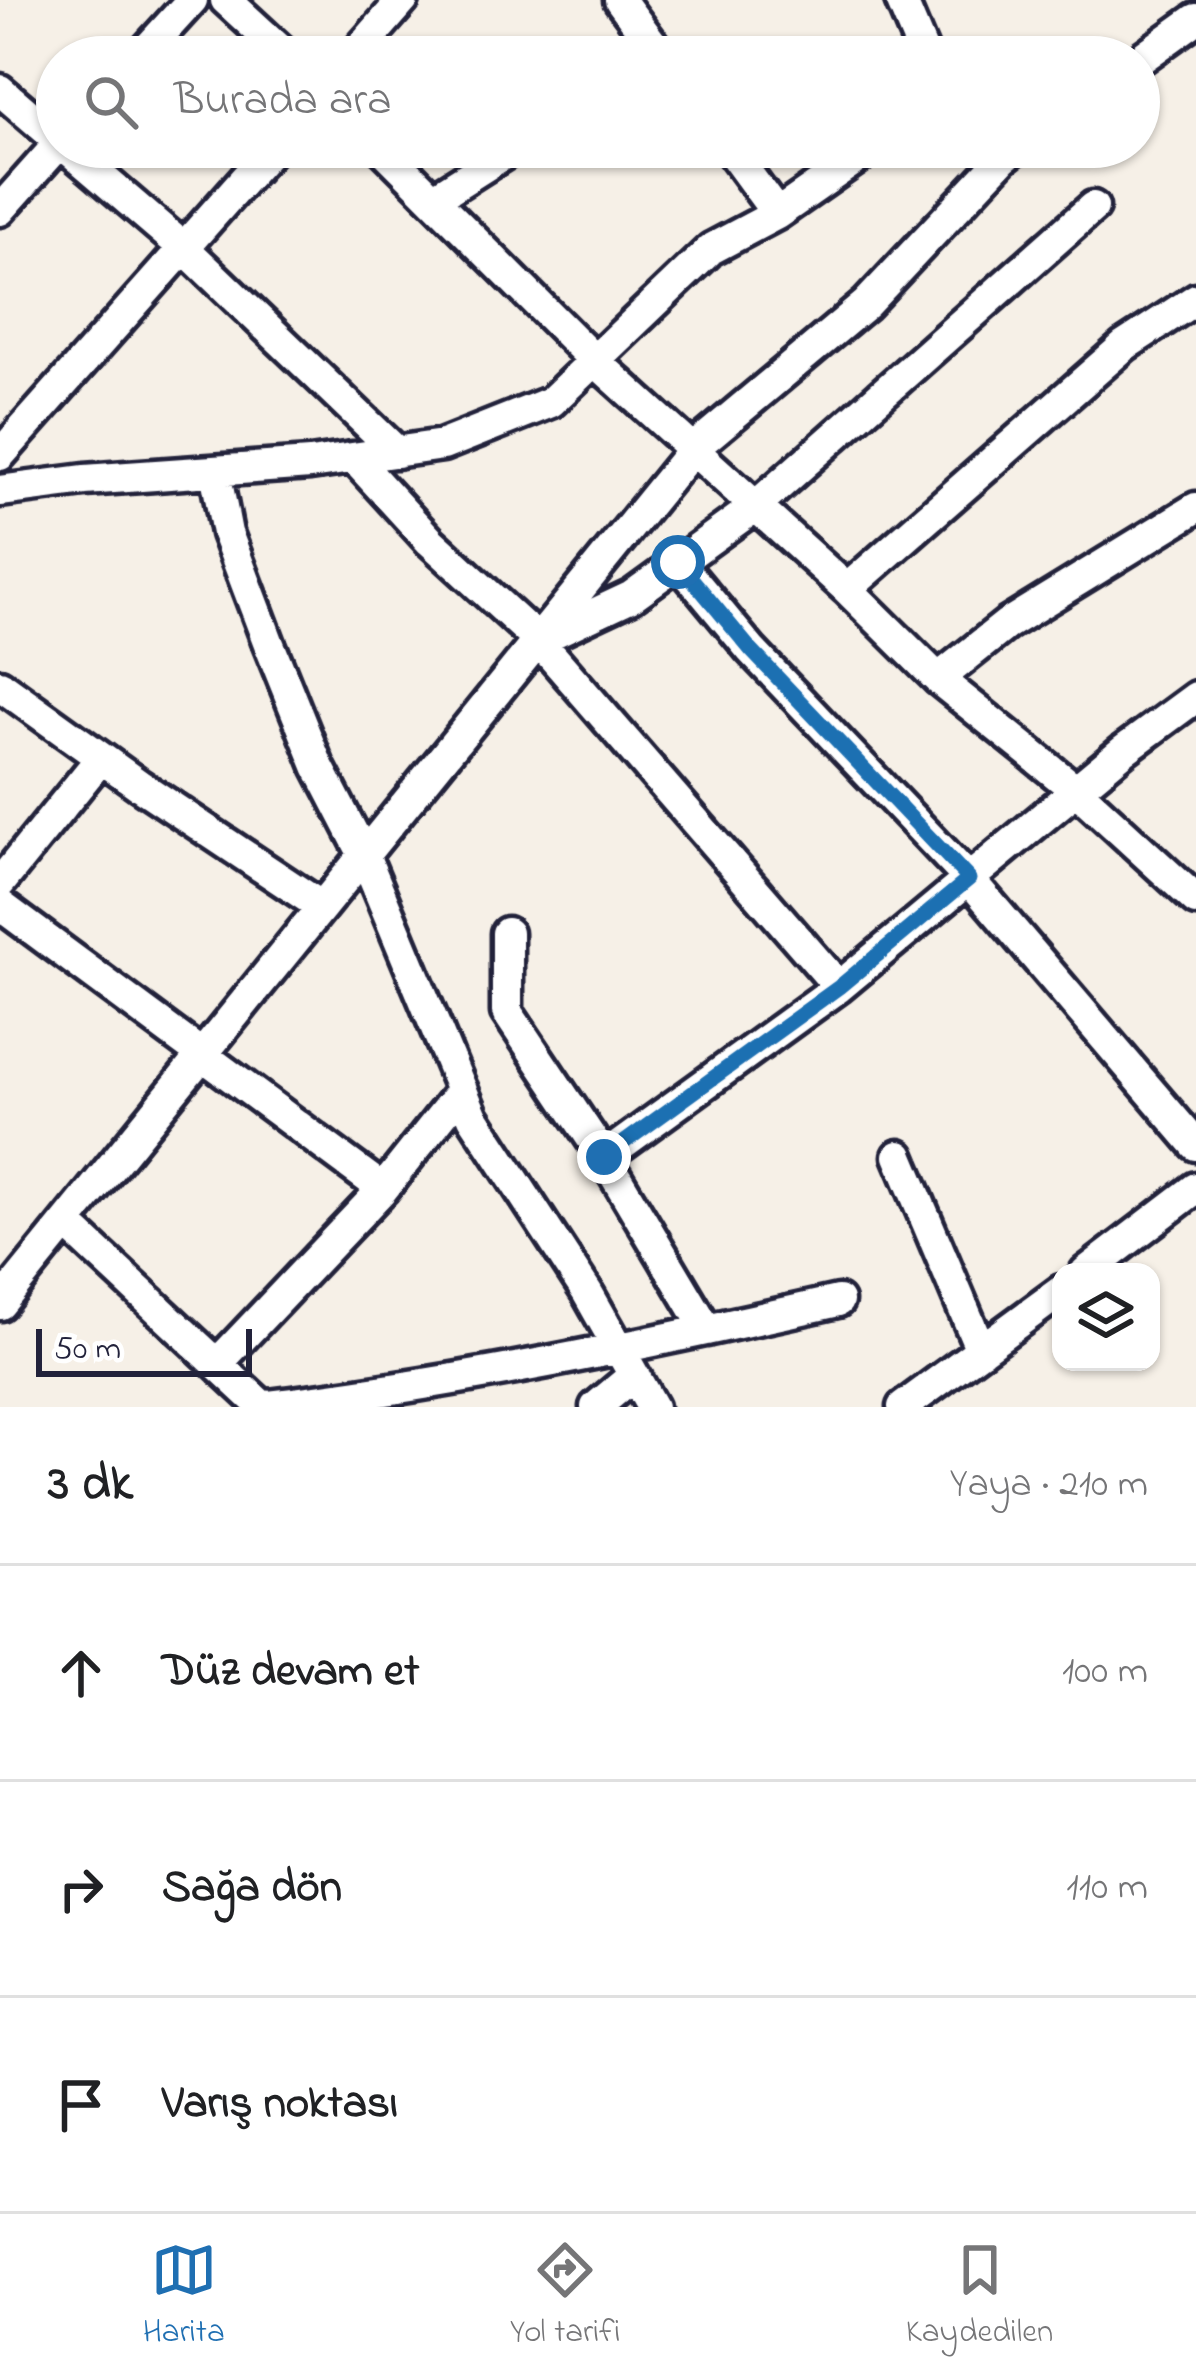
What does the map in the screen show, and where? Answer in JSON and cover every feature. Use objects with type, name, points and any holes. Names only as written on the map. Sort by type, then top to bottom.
[{"type":"street","points":[[159,36],[192,0]]},
{"type":"street","points":[[226,0],[265,36]]},
{"type":"street","points":[[371,36],[403,0]]},
{"type":"street","points":[[620,0],[641,36]]},
{"type":"street","points":[[901,0],[916,36]]},
{"type":"street","points":[[1160,45],[1196,19]]},
{"type":"street","points":[[0,90],[36,123]]},
{"type":"street","points":[[0,210],[36,167]]},
{"type":"street","points":[[91,168],[184,248],[397,452]]},
{"type":"street","points":[[0,455],[254,168]]},
{"type":"street","points":[[402,168],[593,360],[847,589],[938,679],[1076,790],[1196,900]]},
{"type":"street","points":[[433,199],[482,168]]},
{"type":"street","points":[[743,168],[777,214]]},
{"type":"street","points":[[0,491],[354,458],[443,445],[551,402],[711,249],[777,214],[842,168]]},
{"type":"street","points":[[5,1289],[202,1056],[694,448],[866,304],[988,168]]},
{"type":"street","points":[[538,640],[632,596],[757,506],[1093,207]]},
{"type":"street","points":[[847,589],[1124,346],[1196,299]]},
{"type":"street","points":[[354,458],[430,541],[538,640],[839,987]]},
{"type":"street","points":[[215,471],[226,533],[269,644],[473,1117],[587,1292],[652,1407]]},
{"type":"street","points":[[938,679],[1007,625],[1196,508]]},
{"type":"street","points":[[678,562],[751,650],[969,879],[1196,1145]]},
{"type":"street","points":[[0,686],[322,907]]},
{"type":"street","points":[[604,1157],[839,987],[1196,697]]},
{"type":"street","points":[[0,883],[101,758]]},
{"type":"street","points":[[0,905],[383,1189]]},
{"type":"street","points":[[507,933],[507,1012],[604,1157],[706,1330]]},
{"type":"street","points":[[218,1364],[383,1189],[463,1090]]},
{"type":"street","points":[[899,1156],[980,1350]]},
{"type":"street","points":[[1098,1263],[1196,1188]]},
{"type":"street","points":[[66,1222],[262,1407],[626,1363],[706,1330],[838,1301]]},
{"type":"street","points":[[903,1407],[1052,1298]]},
{"type":"street","points":[[596,1407],[626,1363]]},
{"type":"route","points":[[604,1157],[839,987],[969,879],[751,650],[678,562]]}]
